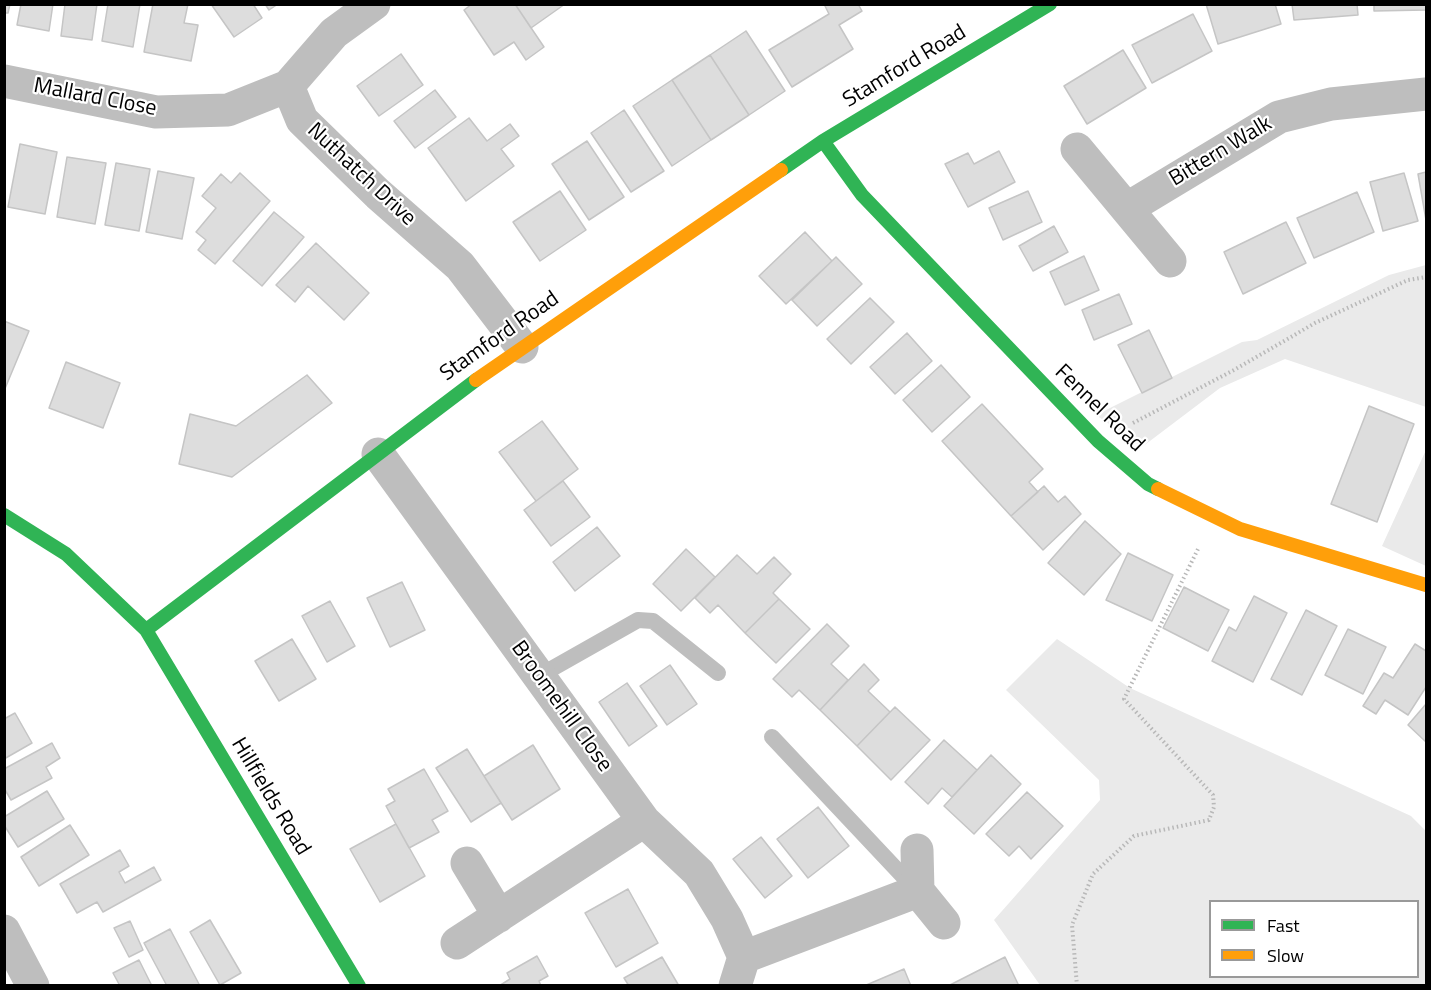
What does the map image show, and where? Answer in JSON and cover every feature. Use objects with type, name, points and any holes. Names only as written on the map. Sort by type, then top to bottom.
[{"type":"street","points":[[288,86],[334,33],[374,4]]},
{"type":"street","name":"Stamford Road","points":[[146,630],[445,402],[522,347],[823,141],[1050,4]]},
{"type":"street","name":"Mallard Close","points":[[4,81],[156,112],[228,110],[288,86]]},
{"type":"street","name":"Nuthatch Drive","points":[[288,86],[302,120],[378,195],[460,266],[522,347]]},
{"type":"street","name":"Bittern Walk","points":[[1128,208],[1279,117],[1331,104],[1426,94]]},
{"type":"street","name":"Fennel Road","points":[[823,141],[862,195],[1098,441],[1148,484],[1240,529],[1426,585]]},
{"type":"street","points":[[1077,149],[1170,261]]},
{"type":"street","name":"Broomehill Close","points":[[378,454],[644,821],[699,873],[727,919],[740,971],[918,891]]},
{"type":"street","points":[[4,515],[66,554],[146,630]]},
{"type":"street","name":"Hillfields Road","points":[[146,630],[358,986]]},
{"type":"street","points":[[457,943],[644,821]]},
{"type":"street","points":[[917,850],[918,891],[945,923]]},
{"type":"street","points":[[467,863],[499,916]]},
{"type":"street","points":[[4,931],[33,986]]},
{"type":"lane","points":[[539,676],[638,620],[653,621],[718,673]]},
{"type":"lane","points":[[772,737],[918,891]]},
{"type":"path","points":[[1098,441],[1234,370],[1315,322],[1408,280],[1426,277]]},
{"type":"path","points":[[1077,986],[1072,925],[1092,874],[1134,836],[1209,820],[1214,807],[1213,795],[1124,699],[1214,517]]},
{"type":"shaded area","points":[[1426,265],[1426,407],[1285,359],[1220,388],[1142,447],[1096,415],[1242,342],[1257,340],[1389,275]]},
{"type":"shaded area","points":[[1426,450],[1426,566],[1382,546]]},
{"type":"shaded area","points":[[1057,639],[1130,688],[1411,816],[1426,831],[1426,985],[1040,985],[994,920],[1100,800],[1099,780],[1006,690]]},
{"type":"building","points":[[4,4],[10,4],[8,13],[4,13]]},
{"type":"building","points":[[21,4],[53,4],[49,31],[17,25]]},
{"type":"building","points":[[65,4],[97,4],[92,40],[61,36]]},
{"type":"building","points":[[108,4],[140,4],[133,47],[102,41]]},
{"type":"building","points":[[153,4],[188,4],[184,23],[198,25],[191,61],[144,52]]},
{"type":"building","points":[[211,4],[253,4],[262,18],[234,37]]},
{"type":"building","points":[[265,4],[278,4],[269,10]]},
{"type":"building","points":[[472,4],[515,4],[544,47],[526,60],[514,42],[494,55],[464,10]]},
{"type":"building","points":[[515,4],[565,4],[531,28]]},
{"type":"building","points":[[824,4],[858,4],[862,11],[839,25],[853,49],[792,87],[769,50],[829,14]]},
{"type":"building","points":[[1206,4],[1275,4],[1281,24],[1218,44]]},
{"type":"building","points":[[1292,4],[1357,4],[1358,15],[1294,20]]},
{"type":"building","points":[[1374,4],[1426,4],[1426,10],[1374,11]]},
{"type":"building","points":[[1193,14],[1212,51],[1152,83],[1132,45]]},
{"type":"building","points":[[746,31],[785,91],[749,115],[710,55]]},
{"type":"building","points":[[1123,50],[1146,88],[1087,124],[1064,86]]},
{"type":"building","points":[[401,54],[423,85],[379,116],[357,86]]},
{"type":"building","points":[[710,55],[749,115],[711,140],[672,80]]},
{"type":"building","points":[[672,80],[711,140],[672,166],[633,106]]},
{"type":"building","points":[[435,90],[456,117],[415,148],[394,121]]},
{"type":"building","points":[[624,110],[664,171],[631,192],[591,133]]},
{"type":"building","points":[[469,118],[487,141],[510,124],[519,136],[501,149],[514,166],[466,201],[428,148]]},
{"type":"building","points":[[587,141],[624,197],[589,220],[552,164]]},
{"type":"building","points":[[20,144],[57,152],[45,214],[8,207]]},
{"type":"building","points":[[999,151],[1015,182],[968,207],[945,164],[968,153],[974,164]]},
{"type":"building","points":[[67,157],[106,163],[95,224],[57,217]]},
{"type":"building","points":[[116,163],[150,169],[139,231],[105,225]]},
{"type":"building","points":[[158,171],[194,178],[182,239],[146,232]]},
{"type":"building","points":[[1426,172],[1426,220],[1418,174]]},
{"type":"building","points":[[240,173],[270,201],[215,264],[198,250],[206,240],[196,232],[216,208],[202,196],[221,174],[231,183]]},
{"type":"building","points":[[1404,173],[1418,221],[1383,231],[1370,182]]},
{"type":"building","points":[[560,191],[586,230],[540,261],[513,222]]},
{"type":"building","points":[[1028,191],[1042,222],[1003,240],[989,208]]},
{"type":"building","points":[[1357,192],[1374,232],[1314,258],[1297,218]]},
{"type":"building","points":[[274,212],[304,237],[262,286],[233,261]]},
{"type":"building","points":[[1286,222],[1306,263],[1243,294],[1224,252]]},
{"type":"building","points":[[1054,226],[1068,252],[1033,271],[1019,246]]},
{"type":"building","points":[[805,232],[832,261],[786,304],[759,276]]},
{"type":"building","points":[[316,243],[369,293],[344,320],[308,286],[295,302],[276,285]]},
{"type":"building","points":[[1084,256],[1099,290],[1065,305],[1050,272]]},
{"type":"building","points":[[836,257],[862,284],[817,326],[792,300]]},
{"type":"building","points":[[1119,294],[1132,324],[1094,340],[1082,310]]},
{"type":"building","points":[[870,298],[894,322],[851,364],[827,339]]},
{"type":"building","points":[[4,321],[29,331],[4,391]]},
{"type":"building","points":[[1149,330],[1172,378],[1142,393],[1118,345]]},
{"type":"building","points":[[907,333],[932,361],[895,394],[870,367]]},
{"type":"building","points":[[66,362],[120,383],[103,428],[49,408]]},
{"type":"building","points":[[941,365],[970,397],[932,432],[903,400]]},
{"type":"building","points":[[307,375],[332,403],[232,477],[179,464],[190,414],[236,426]]},
{"type":"building","points":[[982,404],[1043,469],[1029,482],[1038,492],[1011,516],[942,441]]},
{"type":"building","points":[[1369,406],[1414,424],[1377,522],[1331,504]]},
{"type":"building","points":[[542,421],[578,469],[536,501],[499,452]]},
{"type":"building","points":[[563,481],[590,517],[551,546],[524,510]]},
{"type":"building","points":[[1044,486],[1058,502],[1065,496],[1081,514],[1043,550],[1011,516]]},
{"type":"building","points":[[1085,521],[1121,554],[1084,595],[1048,563]]},
{"type":"building","points":[[597,527],[620,556],[575,591],[553,562]]},
{"type":"building","points":[[686,549],[715,577],[681,611],[653,584]]},
{"type":"building","points":[[1128,553],[1173,575],[1152,621],[1106,600]]},
{"type":"building","points":[[737,555],[757,574],[774,557],[791,574],[773,593],[779,599],[745,633],[718,605],[710,613],[695,598]]},
{"type":"building","points":[[402,582],[425,630],[390,647],[367,598]]},
{"type":"building","points":[[1184,587],[1229,610],[1208,651],[1163,628]]},
{"type":"building","points":[[1254,596],[1287,613],[1253,682],[1212,661],[1229,627],[1236,631]]},
{"type":"building","points":[[779,599],[810,629],[776,663],[745,633]]},
{"type":"building","points":[[330,601],[355,646],[327,662],[302,616]]},
{"type":"building","points":[[1306,610],[1337,626],[1302,695],[1271,679]]},
{"type":"building","points":[[827,624],[849,646],[831,664],[848,680],[820,710],[799,690],[792,697],[773,679]]},
{"type":"building","points":[[1348,629],[1386,647],[1363,694],[1325,675]]},
{"type":"building","points":[[292,639],[316,679],[279,701],[255,661]]},
{"type":"building","points":[[1415,644],[1426,651],[1426,687],[1408,715],[1385,700],[1376,714],[1363,706],[1384,673],[1393,678]]},
{"type":"building","points":[[864,664],[879,680],[868,691],[890,712],[857,746],[820,710]]},
{"type":"building","points":[[670,665],[697,704],[667,725],[640,686]]},
{"type":"building","points":[[627,683],[657,726],[629,746],[599,702]]},
{"type":"building","points":[[1426,704],[1426,742],[1408,725]]},
{"type":"building","points":[[895,707],[930,740],[891,780],[857,746]]},
{"type":"building","points":[[15,713],[32,743],[4,759],[4,719]]},
{"type":"building","points":[[944,740],[977,770],[952,797],[942,788],[928,804],[905,782]]},
{"type":"building","points":[[52,743],[60,758],[46,767],[52,778],[11,800],[4,788],[4,769]]},
{"type":"building","points":[[533,745],[560,789],[512,820],[484,776]]},
{"type":"building","points":[[467,749],[501,803],[471,822],[436,768]]},
{"type":"building","points":[[991,755],[1021,784],[974,834],[944,806]]},
{"type":"building","points":[[424,769],[448,811],[432,820],[439,832],[409,848],[386,806],[395,801],[388,789]]},
{"type":"building","points":[[47,791],[64,819],[18,847],[4,825],[4,817]]},
{"type":"building","points":[[1027,792],[1063,826],[1031,859],[1019,846],[1009,856],[986,834]]},
{"type":"building","points":[[818,807],[849,846],[808,878],[777,839]]},
{"type":"building","points":[[396,824],[425,876],[380,902],[350,849]]},
{"type":"building","points":[[70,825],[89,855],[39,886],[21,857]]},
{"type":"building","points":[[761,837],[792,876],[765,898],[733,859]]},
{"type":"building","points":[[120,850],[129,866],[119,872],[125,883],[154,867],[161,880],[103,912],[97,902],[77,913],[60,884]]},
{"type":"building","points":[[628,889],[658,943],[616,967],[585,913]]},
{"type":"building","points":[[210,920],[241,973],[220,985],[190,932]]},
{"type":"building","points":[[130,921],[143,950],[129,957],[114,928]]},
{"type":"building","points":[[170,929],[200,986],[167,986],[144,943]]},
{"type":"building","points":[[537,956],[548,976],[539,981],[541,986],[499,986],[510,979],[507,973]]},
{"type":"building","points":[[662,957],[679,986],[629,986],[624,978]]},
{"type":"building","points":[[1005,957],[1019,986],[948,986]]},
{"type":"building","points":[[139,960],[152,986],[120,986],[113,973]]},
{"type":"building","points":[[904,969],[911,986],[864,986]]},
{"type":"traffic: fast","points":[[781,170],[823,141],[1050,4]]},
{"type":"traffic: fast","points":[[823,141],[862,195],[1098,441],[1148,484],[1158,489]]},
{"type":"traffic: fast","points":[[146,630],[476,380]]},
{"type":"traffic: fast","points":[[4,515],[66,554],[146,630],[359,986]]},
{"type":"traffic: slow","points":[[476,380],[781,170]]},
{"type":"traffic: slow","points":[[1158,489],[1240,529],[1426,585]]}]
